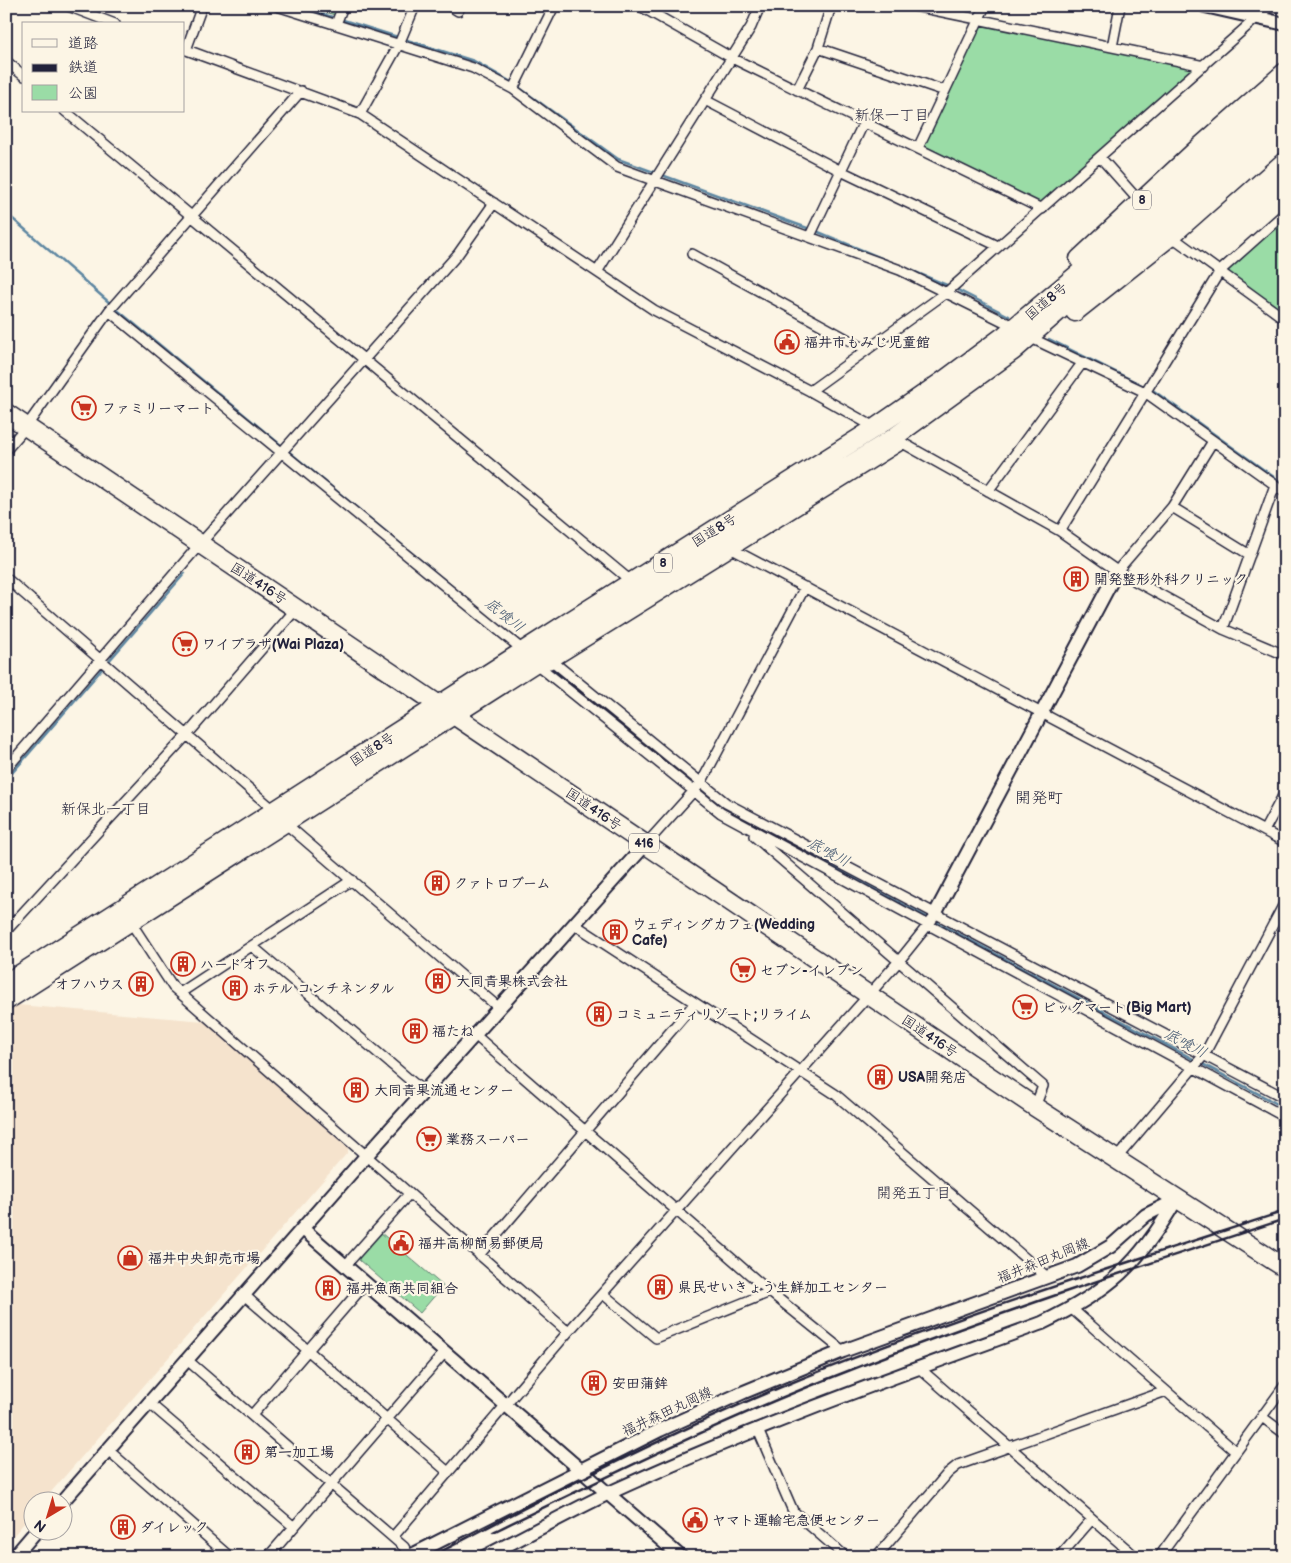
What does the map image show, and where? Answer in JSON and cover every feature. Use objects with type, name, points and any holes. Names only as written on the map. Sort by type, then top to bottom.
[{"type":"highway","name":"8","points":[[1016,331],[1036,298],[1140,202],[1198,153],[1285,72]]},
{"type":"highway","name":"国道8号","points":[[9,978],[456,715],[540,660],[898,441],[1016,331],[1285,95]]},
{"type":"highway","name":"国道8号","points":[[6,1001],[130,921],[440,704],[540,660],[632,582],[875,428],[1016,331],[1285,114]]},
{"type":"highway","name":"8","points":[[1016,331],[1073,313],[1170,236],[1233,174],[1285,135]]},
{"type":"highway","name":"国道416号","points":[[6,413],[440,704],[1035,1108],[1285,1268]]},
{"type":"street","points":[[68,6],[110,22]]},
{"type":"street","points":[[202,6],[185,50],[360,114],[654,310],[810,391],[1060,531],[1117,571],[1223,629],[1284,654]]},
{"type":"street","points":[[277,6],[473,68],[513,89],[617,167],[900,270],[947,292],[1016,331],[1145,392],[1285,492]]},
{"type":"street","points":[[336,24],[343,6]]},
{"type":"street","points":[[360,114],[399,44],[416,6]]},
{"type":"street","points":[[450,6],[458,11],[461,6]]},
{"type":"street","points":[[513,89],[554,6]]},
{"type":"street","points":[[640,6],[732,58],[1042,209]]},
{"type":"street","points":[[597,272],[752,27],[760,6]]},
{"type":"street","points":[[797,90],[818,48],[831,6]]},
{"type":"street","points":[[914,6],[1204,66]]},
{"type":"street","points":[[918,148],[985,6]]},
{"type":"street","points":[[1112,47],[1120,6]]},
{"type":"street","points":[[1205,6],[1285,24]]},
{"type":"street","points":[[810,391],[947,292],[1270,6]]},
{"type":"street","points":[[818,48],[945,91]]},
{"type":"street","points":[[6,61],[22,74]]},
{"type":"street","points":[[6,450],[26,427],[109,311],[301,91]]},
{"type":"street","points":[[706,100],[841,171],[998,246]]},
{"type":"street","points":[[66,112],[632,582]]},
{"type":"street","points":[[810,236],[864,122]]},
{"type":"street","points":[[1100,157],[1140,202]]},
{"type":"street","points":[[6,770],[200,544],[458,254],[494,203]]},
{"type":"street","points":[[1060,531],[1220,271],[1285,213]]},
{"type":"street","points":[[1170,236],[1285,319]]},
{"type":"street","points":[[692,254],[867,350]]},
{"type":"street","points":[[109,311],[281,453],[540,660],[726,803],[1194,1070],[1285,1117]]},
{"type":"street","points":[[988,491],[1083,362]]},
{"type":"street","points":[[540,660],[734,550],[898,441]]},
{"type":"street","points":[[393,1538],[568,1332],[899,961],[932,919],[1117,571],[1172,507],[1213,441]]},
{"type":"street","points":[[1223,629],[1275,485]]},
{"type":"street","points":[[1172,507],[1250,555]]},
{"type":"street","points":[[734,550],[1285,842]]},
{"type":"street","points":[[6,578],[500,1008]]},
{"type":"street","points":[[72,1491],[243,1294],[694,792],[805,586]]},
{"type":"street","points":[[6,931],[187,736],[297,608]]},
{"type":"street","points":[[540,660],[694,792],[741,825],[1043,1086],[1035,1108]]},
{"type":"street","points":[[1264,831],[1285,792]]},
{"type":"street","points":[[741,825],[1204,1055],[1285,1098]]},
{"type":"street","points":[[180,993],[352,880]]},
{"type":"street","points":[[1115,1160],[1194,1070],[1204,1055],[1285,902]]},
{"type":"street","points":[[130,921],[173,987],[568,1332]]},
{"type":"street","points":[[574,924],[835,1094],[1047,1277]]},
{"type":"street","points":[[252,946],[424,1092]]},
{"type":"street","points":[[480,1255],[695,1003]]},
{"type":"street","points":[[475,1035],[770,1292],[843,1351]]},
{"type":"street","points":[[346,1266],[409,1194]]},
{"type":"street","points":[[484,1557],[609,1494],[758,1430],[918,1367],[1042,1323],[1072,1309],[1092,1298],[1131,1264],[1162,1225],[1176,1200]]},
{"type":"street","name":"福井森田丸岡線","points":[[408,1556],[669,1426],[843,1351],[1047,1277],[1095,1256],[1111,1246],[1146,1215],[1176,1200]]},
{"type":"street","points":[[303,1229],[582,1469],[681,1557]]},
{"type":"street","points":[[252,1415],[366,1283]]},
{"type":"street","points":[[603,1294],[656,1338],[770,1292]]},
{"type":"street","points":[[243,1294],[448,1472]]},
{"type":"street","points":[[1072,1309],[1236,1452]]},
{"type":"street","points":[[268,1557],[445,1352]]},
{"type":"street","points":[[186,1359],[404,1547],[408,1556]]},
{"type":"street","points":[[918,1367],[1136,1557]]},
{"type":"street","points":[[1158,1557],[1285,1385]]},
{"type":"street","points":[[876,1557],[954,1468],[1009,1446],[1166,1391]]},
{"type":"street","points":[[148,1402],[294,1527]]},
{"type":"street","points":[[1262,1417],[1285,1434]]},
{"type":"street","points":[[758,1430],[792,1511],[846,1557]]},
{"type":"street","points":[[108,1450],[230,1557]]},
{"type":"street","points":[[1059,1557],[1092,1519]]},
{"type":"street","points":[[14,1557],[28,1540]]},
{"type":"street","points":[[209,1557],[222,1549]]},
{"type":"shaded area","name":"福井中央卸売市場","points":[[18,1005],[204,1021],[348,1147],[348,1152],[53,1490],[22,1490],[22,1526],[6,1544],[6,1013]]},
{"type":"green space","points":[[302,6],[342,6],[339,16]]},
{"type":"green space","points":[[979,20],[1204,66],[1042,209],[918,148]]},
{"type":"green space","points":[[1285,214],[1285,319],[1223,273]]},
{"type":"green space","points":[[380,1232],[443,1286],[420,1313],[359,1260],[359,1256]]},
{"type":"waterway","points":[[298,6],[335,18]]},
{"type":"waterway","points":[[340,19],[474,61],[513,83]]},
{"type":"waterway","points":[[517,86],[618,159],[810,229]]},
{"type":"waterway","points":[[6,213],[111,304]]},
{"type":"waterway","points":[[816,231],[949,286]]},
{"type":"waterway","points":[[954,288],[1009,316]]},
{"type":"waterway","points":[[115,308],[471,602]]},
{"type":"waterway","points":[[1049,339],[1154,391],[1285,485]]},
{"type":"waterway","points":[[6,780],[185,573]]},
{"type":"waterway","name":"底喰川","points":[[549,666],[695,786]]},
{"type":"waterway","name":"底喰川","points":[[700,790],[722,808],[1285,1108]]},
{"type":"railway","points":[[431,1557],[604,1468],[692,1426],[781,1387],[968,1316],[1285,1211]]},
{"type":"railway","points":[[493,1532],[713,1428],[848,1371],[1010,1311],[1285,1219]]},
{"type":"place","name":"福井市もみじ児童館","points":[[787,342]]},
{"type":"place","name":"ファミリーマート","points":[[84,408]]},
{"type":"place","name":"開発整形外科クリニック","points":[[1076,579]]},
{"type":"place","name":"ワイプラザ(Wai Plaza)","points":[[185,644]]},
{"type":"place","name":"クァトロブーム","points":[[437,883]]},
{"type":"place","name":"ウェディングカフェ(Wedding Cafe)","points":[[615,932]]},
{"type":"place","name":"ハードオフ","points":[[183,964]]},
{"type":"place","name":"セブン-イレブン","points":[[743,970]]},
{"type":"place","name":"大同青果株式会社","points":[[438,981]]},
{"type":"place","name":"オフハウス","points":[[141,984]]},
{"type":"place","name":"ホテル コンチネンタル","points":[[235,988]]},
{"type":"place","name":"ビッグマート(Big Mart)","points":[[1025,1007]]},
{"type":"place","name":"コミュニティリゾート;リライム","points":[[599,1014]]},
{"type":"place","name":"福たね","points":[[415,1031]]},
{"type":"place","name":"USA開発店","points":[[880,1077]]},
{"type":"place","name":"大同青果流通センター","points":[[356,1090]]},
{"type":"place","name":"業務スーパー","points":[[429,1139]]},
{"type":"place","name":"福井高柳簡易郵便局","points":[[401,1243]]},
{"type":"place","name":"福井中央卸売市場","points":[[130,1258]]},
{"type":"place","name":"県民せいきょう生鮮加工センター","points":[[660,1287]]},
{"type":"place","name":"福井魚商共同組合","points":[[328,1288]]},
{"type":"place","name":"安田蒲鉾","points":[[594,1383]]},
{"type":"place","name":"第一加工場","points":[[247,1452]]},
{"type":"place","name":"ヤマト運輸宅急便センター","points":[[695,1520]]},
{"type":"place","name":"ダイレック","points":[[123,1527]]},
{"type":"district","name":"新保一丁目","points":[[892,115]]},
{"type":"district","name":"開発町","points":[[1039,797]]},
{"type":"district","name":"新保北一丁目","points":[[106,809]]},
{"type":"district","name":"開発五丁目","points":[[914,1193]]}]
